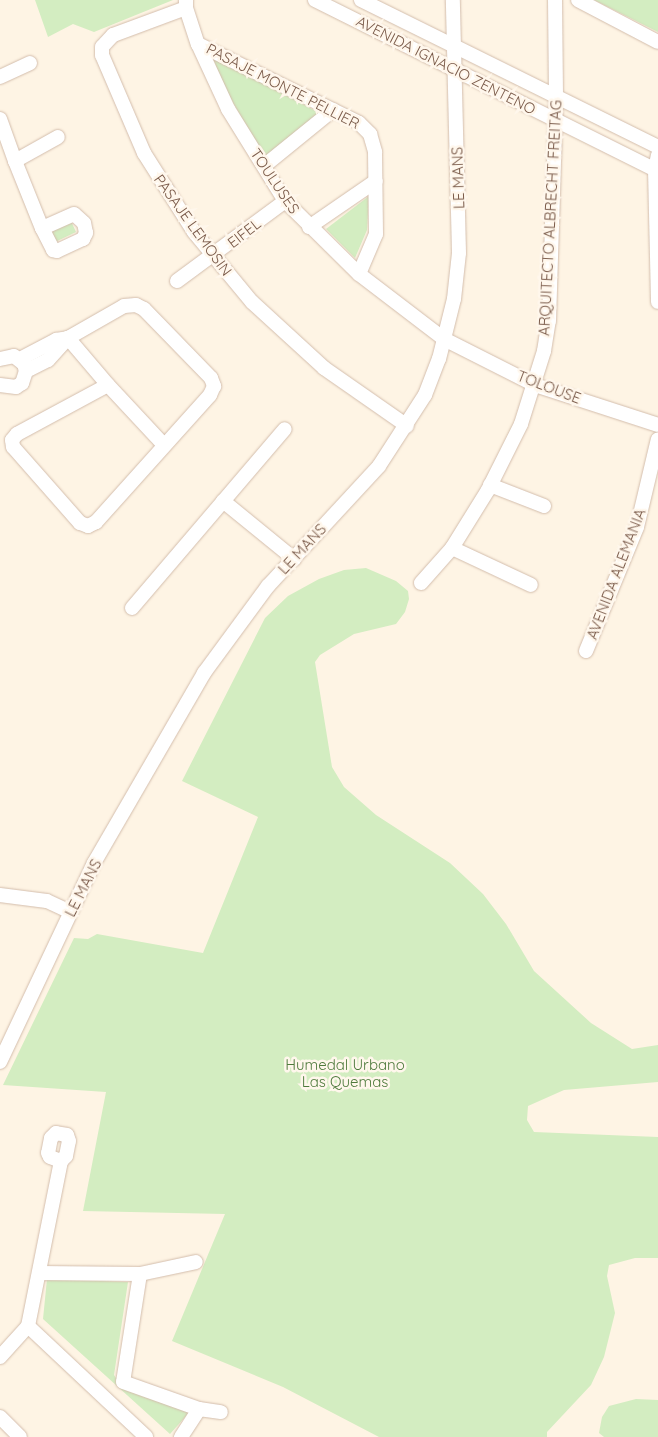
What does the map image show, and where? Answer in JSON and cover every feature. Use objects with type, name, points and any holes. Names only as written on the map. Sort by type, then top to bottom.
[{"type":"street","name":"AVENIDA IGNACIO ZENTENO","points":[[315,0],[555,120],[657,165]]},
{"type":"street","name":"AVENIDA IGNACIO ZENTENO","points":[[361,0],[556,94],[658,147]]},
{"type":"street","name":"LE MANS","points":[[0,1062],[94,863],[204,673],[245,613],[379,466],[407,426],[425,395],[444,339],[454,299],[458,253],[453,0]]},
{"type":"street","name":"ARQUITECTO ALBRECHT FREITAG","points":[[421,583],[452,548],[490,485],[521,424],[535,385],[548,321],[556,94],[555,0]]},
{"type":"street","points":[[578,0],[658,42]]},
{"type":"street","name":"TOULUSES","points":[[186,4],[198,44],[228,109],[285,201],[309,227],[359,274],[444,339]]},
{"type":"street","name":"PASAJE LEMOSIN","points":[[186,4],[113,35],[104,43],[102,55],[144,153],[176,207],[213,257],[252,302],[298,346],[350,389],[407,426]]},
{"type":"street","name":"PASAJE MONTE PELLIER","points":[[198,44],[359,123],[370,134],[375,152],[376,234],[359,274]]},
{"type":"street","points":[[0,77],[30,63]]},
{"type":"street","points":[[264,166],[333,110]]},
{"type":"street","points":[[0,119],[42,228]]},
{"type":"street","points":[[15,161],[58,137]]},
{"type":"street","points":[[657,165],[658,302]]},
{"type":"street","points":[[309,227],[376,181]]},
{"type":"street","name":"EIFEL","points":[[177,281],[213,257],[285,201]]},
{"type":"street","points":[[23,365],[48,360],[68,338],[124,306],[136,305],[144,309],[211,378],[214,386],[210,395],[96,522],[88,526],[80,523],[13,447],[12,440],[17,434],[108,385]]},
{"type":"street","points":[[68,338],[108,385],[164,445]]},
{"type":"street","name":"TOLOUSE","points":[[444,339],[535,385],[658,425]]},
{"type":"street","points":[[0,358],[14,356],[23,365],[25,378],[16,387],[0,385]]},
{"type":"street","points":[[132,608],[285,429]]},
{"type":"street","name":"AVENIDA ALEMANIA","points":[[586,651],[637,527],[658,439]]},
{"type":"street","points":[[490,485],[544,506]]},
{"type":"street","points":[[223,501],[294,559]]},
{"type":"street","points":[[452,548],[531,585]]},
{"type":"street","points":[[0,895],[47,901],[71,912]]},
{"type":"street","points":[[0,1357],[6,1346],[28,1326],[61,1161]]},
{"type":"street","points":[[39,1273],[140,1274],[196,1262]]},
{"type":"street","points":[[140,1274],[123,1382],[199,1409],[221,1412]]},
{"type":"street","points":[[28,1326],[146,1437]]},
{"type":"street","points":[[181,1437],[199,1409]]},
{"type":"street","points":[[0,1417],[20,1437]]},
{"type":"green space","points":[[35,0],[173,0],[94,32],[73,24],[48,37]]},
{"type":"green space","points":[[594,0],[658,0],[658,32]]},
{"type":"green space","points":[[212,57],[320,113],[266,159],[229,96]]},
{"type":"green space","points":[[369,196],[367,230],[355,258],[326,229]]},
{"type":"green space","points":[[69,217],[76,232],[53,243],[46,227]]},
{"type":"green space","name":"Humedal Urbano Las Quemas","points":[[366,568],[396,581],[408,591],[409,599],[405,612],[396,624],[354,634],[320,655],[315,662],[332,767],[344,787],[376,815],[450,863],[483,894],[506,924],[534,971],[591,1023],[632,1049],[658,1045],[658,1082],[564,1090],[528,1106],[527,1120],[534,1132],[658,1137],[658,1258],[635,1258],[609,1265],[607,1276],[615,1313],[604,1357],[591,1385],[547,1432],[547,1437],[379,1437],[283,1387],[172,1341],[225,1214],[83,1211],[106,1092],[3,1085],[74,938],[88,939],[97,934],[203,953],[258,817],[182,781],[265,618],[288,596],[319,579],[344,570]]},
{"type":"green space","points":[[47,1279],[128,1282],[114,1375],[122,1387],[195,1406],[170,1434],[43,1319]]},
{"type":"green space","points":[[636,1399],[658,1400],[658,1437],[604,1437],[599,1433],[602,1417],[609,1406]]}]
